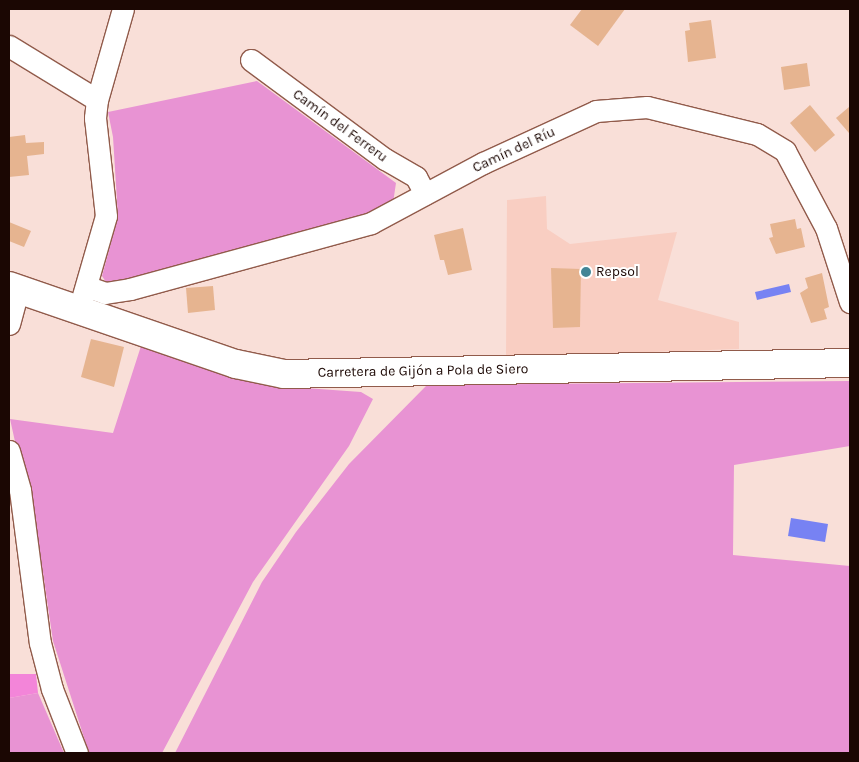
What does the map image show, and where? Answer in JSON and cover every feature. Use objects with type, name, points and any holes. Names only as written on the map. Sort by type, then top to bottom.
[{"type":"street","points":[[83,298],[106,216],[95,118],[97,100],[123,9]]},
{"type":"street","points":[[9,46],[97,100]]},
{"type":"street","name":"Camín del Ferreru","points":[[251,60],[385,159],[416,177],[425,194]]},
{"type":"street","name":"Camín del Ríu","points":[[83,298],[130,289],[371,223],[425,194],[596,111],[646,107],[721,123],[756,134],[785,151],[826,228],[850,302]]},
{"type":"street","points":[[9,324],[13,288]]},
{"type":"street","name":"Carretera de Gijón a Pola de Siero","points":[[13,288],[83,298],[236,364],[284,374],[850,363]]},
{"type":"street","points":[[9,451],[20,490],[40,643],[52,689],[77,753]]},
{"type":"shaded area","points":[[257,81],[396,183],[393,203],[353,219],[108,285],[102,276],[118,217],[113,137],[108,112]]},
{"type":"shaded area","name":"Repsol","points":[[546,196],[547,229],[570,244],[677,232],[658,300],[739,322],[739,349],[506,357],[507,200]]},
{"type":"shaded area","points":[[141,346],[263,385],[361,392],[373,399],[349,446],[253,582],[162,753],[89,753],[53,641],[41,559],[10,419],[113,433]]},
{"type":"shaded area","points":[[850,381],[850,446],[734,465],[733,555],[850,566],[850,753],[175,753],[262,582],[296,532],[349,464],[427,385]]},
{"type":"shaded area","points":[[9,674],[36,674],[38,693],[9,698]]},
{"type":"shaded area","points":[[38,693],[64,753],[9,753],[9,698]]},
{"type":"water","points":[[789,284],[791,292],[757,300],[755,292]]},
{"type":"water","points":[[791,518],[828,524],[825,542],[788,536]]},
{"type":"building","points":[[582,9],[625,9],[598,46],[570,25]]},
{"type":"building","points":[[711,20],[716,58],[688,62],[685,31],[690,30],[689,23]]},
{"type":"building","points":[[807,63],[810,86],[784,90],[781,67]]},
{"type":"building","points":[[810,105],[835,135],[815,152],[790,123]]},
{"type":"building","points":[[850,108],[849,133],[836,118]]},
{"type":"building","points":[[25,135],[26,143],[44,142],[44,154],[27,156],[29,175],[9,177],[9,137]]},
{"type":"building","points":[[795,219],[797,229],[801,228],[805,247],[776,254],[769,238],[773,237],[770,224]]},
{"type":"building","points":[[9,222],[31,231],[24,247],[9,241]]},
{"type":"building","points":[[463,228],[472,270],[448,275],[444,260],[440,260],[434,235]]},
{"type":"building","points":[[551,268],[581,269],[580,327],[553,328]]},
{"type":"building","points":[[822,273],[829,307],[824,309],[827,319],[811,323],[800,293],[808,288],[805,278]]},
{"type":"building","points":[[213,286],[215,310],[188,313],[186,288]]},
{"type":"building","points":[[91,339],[124,347],[114,387],[81,377]]},
{"type":"place","name":"Repsol","points":[[586,272]]}]
